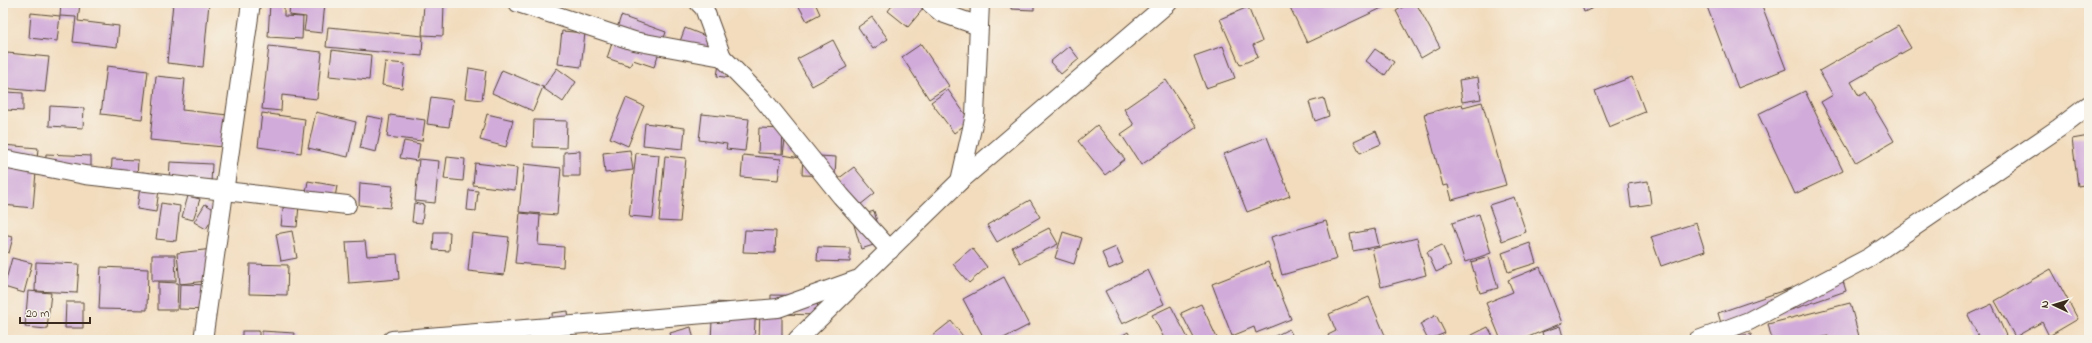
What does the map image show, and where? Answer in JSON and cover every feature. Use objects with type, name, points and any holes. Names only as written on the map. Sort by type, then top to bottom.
[{"type":"street","points":[[203,340],[250,3]]},
{"type":"street","points":[[518,3],[634,41],[722,57]]},
{"type":"street","points":[[699,3],[704,8],[722,57],[762,98],[841,196],[890,250]]},
{"type":"street","points":[[930,3],[942,13],[979,26]]},
{"type":"street","points":[[960,181],[976,115],[980,3]]},
{"type":"street","points":[[797,340],[960,181],[1168,3]]},
{"type":"street","points":[[1698,340],[1749,321],[1870,257],[2058,128],[2089,105]]},
{"type":"street","points":[[3,159],[85,175],[347,205]]},
{"type":"street","points":[[392,340],[778,308],[862,278]]},
{"type":"building","points":[[61,3],[80,3],[78,21],[119,26],[117,47],[73,42],[76,17],[60,16]]},
{"type":"building","points":[[173,3],[209,3],[203,67],[167,63]]},
{"type":"building","points":[[270,3],[284,3],[284,16],[303,17],[302,39],[268,37]]},
{"type":"building","points":[[290,3],[325,3],[322,33],[304,31],[306,17],[289,15]]},
{"type":"building","points":[[424,3],[444,3],[443,36],[422,35]]},
{"type":"building","points":[[797,3],[815,3],[820,14],[807,21]]},
{"type":"building","points":[[894,3],[928,3],[908,27],[888,11]]},
{"type":"building","points":[[1011,3],[1034,3],[1034,10],[1011,9]]},
{"type":"building","points":[[1288,3],[1320,3],[1321,6],[1329,3],[1382,3],[1384,7],[1307,43]]},
{"type":"building","points":[[1410,3],[1416,3],[1440,47],[1421,58],[1396,11]]},
{"type":"building","points":[[1581,3],[1604,3],[1584,12]]},
{"type":"building","points":[[1761,3],[1786,69],[1738,88],[1706,4]]},
{"type":"building","points":[[1248,7],[1262,41],[1253,45],[1258,57],[1240,65],[1220,19]]},
{"type":"building","points":[[31,13],[60,16],[57,41],[29,38]]},
{"type":"building","points":[[621,16],[666,32],[654,67],[633,60],[630,66],[607,58]]},
{"type":"building","points":[[872,17],[888,39],[873,49],[858,27]]},
{"type":"building","points":[[1898,26],[1911,48],[1851,82],[1859,96],[1865,92],[1894,141],[1856,163],[1821,102],[1833,95],[1819,71]]},
{"type":"building","points":[[328,27],[423,36],[422,56],[326,47]]},
{"type":"building","points":[[685,28],[718,41],[711,57],[679,44]]},
{"type":"building","points":[[562,31],[585,33],[581,67],[558,64]]},
{"type":"building","points":[[833,40],[847,67],[812,86],[797,59]]},
{"type":"building","points":[[921,44],[949,86],[929,99],[902,57]]},
{"type":"building","points":[[269,46],[322,52],[317,99],[282,95],[281,111],[262,109]]},
{"type":"building","points":[[1069,46],[1079,59],[1061,74],[1050,62]]},
{"type":"building","points":[[1223,46],[1235,78],[1206,88],[1194,56]]},
{"type":"building","points":[[1375,49],[1394,62],[1385,75],[1366,61]]},
{"type":"building","points":[[332,50],[371,55],[369,80],[329,76]]},
{"type":"building","points":[[7,53],[49,57],[45,92],[3,88]]},
{"type":"building","points":[[385,62],[405,64],[402,88],[382,85]]},
{"type":"building","points":[[719,64],[731,78],[717,76]]},
{"type":"building","points":[[107,66],[148,71],[142,119],[101,114]]},
{"type":"building","points":[[469,68],[486,71],[482,100],[465,98]]},
{"type":"building","points":[[557,68],[576,82],[563,102],[543,88]]},
{"type":"building","points":[[502,70],[543,87],[533,111],[492,93]]},
{"type":"building","points":[[156,76],[185,79],[182,110],[237,116],[234,148],[150,140]]},
{"type":"building","points":[[1478,77],[1481,99],[1462,102],[1459,80]]},
{"type":"building","points":[[1632,77],[1645,112],[1609,127],[1595,91]]},
{"type":"building","points":[[1166,80],[1197,127],[1141,165],[1121,134],[1134,125],[1124,109]]},
{"type":"building","points":[[948,90],[970,121],[954,133],[931,102]]},
{"type":"building","points":[[1805,91],[1843,171],[1795,194],[1758,114]]},
{"type":"building","points":[[7,92],[23,93],[23,111],[6,110]]},
{"type":"building","points":[[431,97],[453,100],[449,127],[427,124]]},
{"type":"building","points":[[626,98],[644,106],[628,146],[610,138]]},
{"type":"building","points":[[1324,98],[1329,116],[1315,121],[1309,102]]},
{"type":"building","points":[[1482,102],[1506,185],[1452,200],[1448,185],[1443,186],[1424,114],[1462,104],[1463,107]]},
{"type":"building","points":[[50,106],[84,108],[83,128],[49,126]]},
{"type":"building","points":[[316,112],[356,122],[348,157],[308,148]]},
{"type":"building","points":[[262,113],[305,119],[301,153],[258,147]]},
{"type":"building","points":[[487,114],[513,120],[506,147],[480,140]]},
{"type":"building","points":[[702,114],[749,119],[745,151],[726,149],[727,144],[699,140]]},
{"type":"building","points":[[390,115],[425,120],[422,141],[387,137]]},
{"type":"building","points":[[367,116],[383,119],[376,152],[360,148]]},
{"type":"building","points":[[534,120],[567,121],[566,148],[533,147]]},
{"type":"building","points":[[645,123],[685,128],[683,149],[643,145]]},
{"type":"building","points":[[1097,125],[1125,159],[1105,175],[1078,141]]},
{"type":"building","points":[[759,128],[783,129],[782,154],[758,153]]},
{"type":"building","points":[[1376,131],[1381,144],[1360,153],[1354,141]]},
{"type":"building","points":[[786,133],[800,158],[783,155]]},
{"type":"building","points":[[2089,136],[2089,184],[2078,186],[2072,139]]},
{"type":"building","points":[[1267,137],[1290,196],[1247,212],[1224,154]]},
{"type":"building","points":[[404,141],[420,144],[417,161],[400,158]]},
{"type":"building","points":[[3,145],[38,148],[33,208],[3,205],[6,163],[3,163]]},
{"type":"building","points":[[630,150],[633,170],[605,173],[603,153]]},
{"type":"building","points":[[580,151],[580,176],[564,176],[564,152]]},
{"type":"building","points":[[636,153],[659,155],[653,218],[629,216]]},
{"type":"building","points":[[46,154],[91,156],[91,176],[45,175]]},
{"type":"building","points":[[743,155],[781,159],[778,180],[741,177]]},
{"type":"building","points":[[803,155],[836,157],[835,176],[802,175]]},
{"type":"building","points":[[665,156],[686,158],[680,222],[659,221]]},
{"type":"building","points":[[447,157],[465,159],[463,181],[444,179]]},
{"type":"building","points":[[112,159],[138,160],[137,178],[111,178]]},
{"type":"building","points":[[419,159],[439,161],[435,203],[415,201]]},
{"type":"building","points":[[170,162],[212,164],[211,183],[169,181]]},
{"type":"building","points":[[475,163],[517,168],[515,190],[473,185]]},
{"type":"building","points":[[524,164],[561,168],[557,215],[519,212]]},
{"type":"building","points":[[854,167],[875,193],[855,209],[834,182]]},
{"type":"building","points":[[142,172],[161,175],[156,212],[137,209]]},
{"type":"building","points":[[308,181],[337,186],[333,209],[304,204]]},
{"type":"building","points":[[1648,181],[1651,204],[1631,207],[1628,184]]},
{"type":"building","points":[[360,183],[393,186],[390,208],[359,205]]},
{"type":"building","points":[[469,190],[478,191],[476,211],[467,210]]},
{"type":"building","points":[[285,193],[300,194],[297,227],[281,226]]},
{"type":"building","points":[[188,196],[200,199],[193,220],[182,217]]},
{"type":"building","points":[[1514,197],[1526,232],[1502,241],[1489,205]]},
{"type":"building","points":[[1030,200],[1040,217],[997,242],[987,225]]},
{"type":"building","points":[[161,203],[180,206],[176,241],[156,239]]},
{"type":"building","points":[[414,203],[424,205],[422,223],[412,222]]},
{"type":"building","points":[[205,204],[217,211],[206,229],[194,222]]},
{"type":"building","points":[[874,211],[883,242],[861,249],[852,218]]},
{"type":"building","points":[[520,213],[540,215],[538,245],[564,247],[563,267],[515,263]]},
{"type":"building","points":[[1479,214],[1491,253],[1465,262],[1452,223]]},
{"type":"building","points":[[1326,221],[1337,259],[1282,275],[1271,237]]},
{"type":"building","points":[[1696,223],[1705,251],[1661,266],[1651,237]]},
{"type":"building","points":[[1049,228],[1058,244],[1020,263],[1012,247]]},
{"type":"building","points":[[1375,229],[1379,246],[1353,251],[1350,234]]},
{"type":"building","points":[[745,230],[776,231],[775,253],[743,252]]},
{"type":"building","points":[[292,231],[297,258],[281,261],[276,234]]},
{"type":"building","points":[[434,232],[450,232],[449,251],[433,250]]},
{"type":"building","points":[[1063,232],[1082,238],[1074,264],[1055,258]]},
{"type":"building","points":[[472,233],[509,237],[504,275],[468,271]]},
{"type":"building","points":[[3,235],[13,237],[9,253],[3,251]]},
{"type":"building","points":[[1417,238],[1426,275],[1381,287],[1372,249]]},
{"type":"building","points":[[365,241],[367,256],[397,254],[399,279],[349,283],[346,242]]},
{"type":"building","points":[[1530,243],[1536,263],[1508,272],[1502,253]]},
{"type":"building","points":[[1442,245],[1451,265],[1436,272],[1427,252]]},
{"type":"building","points":[[818,247],[850,248],[850,262],[817,261]]},
{"type":"building","points":[[1116,247],[1123,263],[1109,269],[1102,253]]},
{"type":"building","points":[[972,248],[987,267],[969,283],[953,264]]},
{"type":"building","points":[[213,249],[216,280],[180,284],[177,253]]},
{"type":"building","points":[[152,255],[175,255],[176,281],[152,281]]},
{"type":"building","points":[[1489,257],[1498,288],[1480,293],[1471,262]]},
{"type":"building","points":[[12,258],[32,263],[24,293],[4,287]]},
{"type":"building","points":[[36,262],[79,264],[77,293],[35,291]]},
{"type":"building","points":[[1268,262],[1291,319],[1256,333],[1254,327],[1232,336],[1212,284]]},
{"type":"building","points":[[250,264],[288,265],[287,295],[249,294]]},
{"type":"building","points":[[101,267],[148,269],[147,310],[99,309]]},
{"type":"building","points":[[1540,267],[1562,323],[1521,340],[1501,340],[1486,303],[1513,292],[1508,280]]},
{"type":"building","points":[[2051,269],[2078,319],[2049,336],[2042,322],[2015,337],[1995,301]]},
{"type":"building","points":[[1148,270],[1164,304],[1122,324],[1105,291]]},
{"type":"building","points":[[1840,271],[1846,291],[1724,333],[1718,313]]},
{"type":"building","points":[[1004,277],[1029,325],[1000,340],[985,340],[963,299]]},
{"type":"building","points":[[158,282],[178,283],[177,310],[158,310]]},
{"type":"building","points":[[180,284],[212,285],[211,310],[179,309]]},
{"type":"building","points":[[28,291],[51,293],[47,329],[25,327]]},
{"type":"building","points":[[771,295],[818,296],[817,315],[782,314],[782,340],[759,340],[760,310],[771,310]]},
{"type":"building","points":[[1369,297],[1387,340],[1330,340],[1328,335],[1336,331],[1329,314]]},
{"type":"building","points":[[66,302],[83,302],[83,328],[65,328]]},
{"type":"building","points":[[713,302],[756,304],[754,340],[711,340]]},
{"type":"building","points":[[1850,303],[1860,340],[1829,340],[1828,336],[1812,340],[1772,340],[1768,324]]},
{"type":"building","points":[[1201,304],[1218,340],[1195,340],[1181,313]]},
{"type":"building","points":[[1992,304],[2008,340],[1980,340],[1968,315]]},
{"type":"building","points":[[1171,306],[1189,340],[1165,340],[1152,315]]},
{"type":"building","points":[[568,311],[570,335],[554,336],[552,313]]},
{"type":"building","points":[[1436,315],[1445,333],[1428,340],[1420,324]]},
{"type":"building","points":[[951,321],[966,340],[927,340]]},
{"type":"building","points":[[1560,326],[1564,340],[1544,340],[1542,332]]},
{"type":"building","points":[[691,327],[694,340],[672,340],[670,333]]},
{"type":"building","points":[[1488,327],[1495,340],[1462,340]]},
{"type":"building","points":[[1289,329],[1295,340],[1267,340]]},
{"type":"building","points":[[242,331],[259,331],[259,340],[242,340]]},
{"type":"building","points":[[262,331],[294,333],[293,340],[262,340]]},
{"type":"building","points":[[1128,332],[1132,340],[1114,340]]},
{"type":"building","points":[[1751,334],[1752,340],[1733,340],[1733,337]]}]
